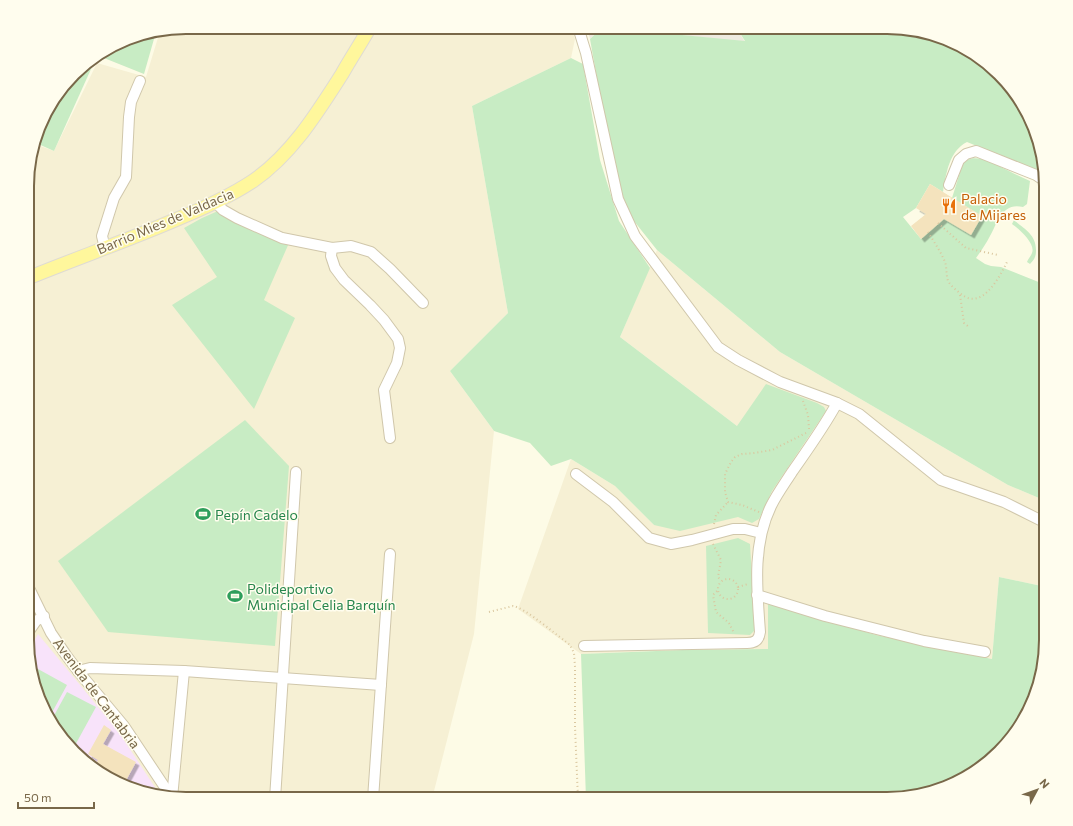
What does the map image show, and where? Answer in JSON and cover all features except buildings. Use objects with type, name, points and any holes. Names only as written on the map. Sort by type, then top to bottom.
[{"type":"main road","name":"Barrio Mies de Valdacia","points":[[34,276],[147,232],[215,202],[254,181],[278,160],[303,132],[323,104],[366,34]]},
{"type":"street","points":[[580,34],[586,53],[618,199],[635,236],[718,347],[738,360],[773,378],[837,403],[859,414],[941,480],[1004,502],[1039,520]]},
{"type":"street","points":[[105,248],[102,236],[114,198],[126,177],[131,102],[140,80]]},
{"type":"street","points":[[949,185],[959,160],[966,154],[976,151],[1039,177]]},
{"type":"street","points":[[215,202],[223,210],[237,218],[282,238],[332,248],[351,246],[371,252],[423,303]]},
{"type":"street","points":[[332,248],[331,256],[335,268],[344,280],[384,320],[398,339],[400,348],[397,363],[384,390],[390,438]]},
{"type":"street","points":[[584,646],[740,644],[757,641],[760,632],[757,595],[757,563],[761,533],[766,516],[781,489],[828,421],[837,403]]},
{"type":"street","points":[[276,792],[296,472]]},
{"type":"street","points":[[576,474],[613,502],[649,538],[671,544],[733,529],[745,529],[761,533]]},
{"type":"street","points":[[373,792],[390,554]]},
{"type":"street","points":[[757,595],[825,616],[924,642],[984,652]]},
{"type":"street","name":"Avenida de Cantabria","points":[[34,596],[51,633],[78,671],[128,732],[167,791]]},
{"type":"street","points":[[34,624],[44,616]]},
{"type":"street","points":[[78,671],[90,668],[184,671],[380,685]]},
{"type":"street","points":[[173,792],[184,671]]},
{"type":"path","points":[[938,223],[966,248],[998,255]]},
{"type":"path","points":[[928,232],[945,263],[948,279],[955,290],[964,297],[970,299],[980,297],[988,292],[1007,262]]},
{"type":"path","points":[[960,294],[964,323],[969,327]]},
{"type":"path","points":[[766,516],[742,505],[728,502],[725,492],[724,474],[735,457],[742,454],[772,450],[809,431],[808,415],[799,388]]},
{"type":"path","points":[[717,591],[724,599],[732,599],[737,594],[737,584],[728,578],[724,579],[719,584],[717,591],[713,595],[716,612],[729,623],[740,644]]},
{"type":"path","points":[[489,612],[513,606],[517,607],[565,641],[574,653],[578,792]]},
{"type":"shaded area","points":[[573,34],[575,39],[571,58],[472,106],[508,313],[450,371],[494,431],[474,634],[434,792],[176,792],[146,787],[106,769],[63,729],[54,716],[42,689],[34,650],[35,166],[39,146],[54,151],[97,63],[146,77],[158,37],[166,35]]},
{"type":"shaded area","points":[[589,34],[595,34],[590,39]]},
{"type":"shaded area","points":[[672,34],[740,34],[745,42]]},
{"type":"shaded area","points":[[657,250],[780,352],[1008,485],[1039,498],[1039,586],[999,577],[992,659],[876,635],[768,603],[769,649],[682,650],[581,654],[518,609],[571,459],[615,486],[654,525],[737,426],[620,337]]},
{"type":"shaded area","points":[[38,634],[118,731],[156,789],[137,784],[110,772],[93,761],[78,748],[65,733],[54,716],[42,689],[35,660],[34,641]]},
{"type":"green space","points":[[595,34],[672,34],[745,41],[740,34],[897,34],[927,39],[963,54],[980,65],[995,78],[1008,93],[1019,110],[1034,146],[1039,171],[967,142],[956,151],[952,157],[947,171],[943,192],[930,184],[916,208],[903,217],[921,239],[942,217],[971,234],[982,216],[952,198],[962,166],[966,161],[971,159],[983,159],[1030,181],[1027,204],[1023,207],[1010,207],[1005,210],[998,219],[987,242],[976,258],[985,264],[1001,267],[1039,282],[1039,498],[1008,485],[780,352],[657,250],[630,216],[619,185],[605,123],[590,39]]},
{"type":"green space","points":[[154,37],[144,74],[104,58],[137,42]]},
{"type":"green space","points":[[571,58],[583,64],[600,160],[619,221],[650,268],[620,337],[737,426],[766,384],[817,403],[824,407],[826,411],[772,491],[759,519],[752,523],[738,517],[680,531],[654,525],[615,486],[571,459],[551,466],[530,443],[494,431],[450,371],[508,313],[472,106]]},
{"type":"green space","points":[[93,65],[54,151],[39,145],[54,110],[65,93],[78,78]]},
{"type":"green space","points":[[218,211],[289,243],[264,300],[295,318],[254,409],[172,305],[217,277],[184,228]]},
{"type":"green space","points":[[1014,220],[1029,232],[1034,240],[1036,254],[1030,264],[1027,262],[1032,253],[1032,245],[1019,229],[1012,224]]},
{"type":"green space","name":"Pepín Cadelo","points":[[245,420],[289,466],[275,646],[108,632],[58,561]]},
{"type":"green space","points":[[738,538],[750,544],[755,630],[750,635],[708,633],[706,546]]},
{"type":"green space","points":[[999,577],[1039,586],[1038,660],[1031,689],[1019,716],[1008,733],[995,748],[980,761],[963,772],[927,787],[897,792],[586,792],[581,654],[682,650],[768,649],[768,603],[876,635],[992,659]]},
{"type":"green space","points":[[38,669],[67,685],[52,712],[42,689]]},
{"type":"green space","points":[[67,692],[96,707],[75,745],[65,733],[54,716]]},
{"type":"place","name":"Palacio de Mijares","points":[[949,206]]},
{"type":"place","name":"Pepín Cadelo","points":[[203,514]]},
{"type":"place","name":"Polideportivo Municipal Celia Barquín","points":[[235,596]]}]
